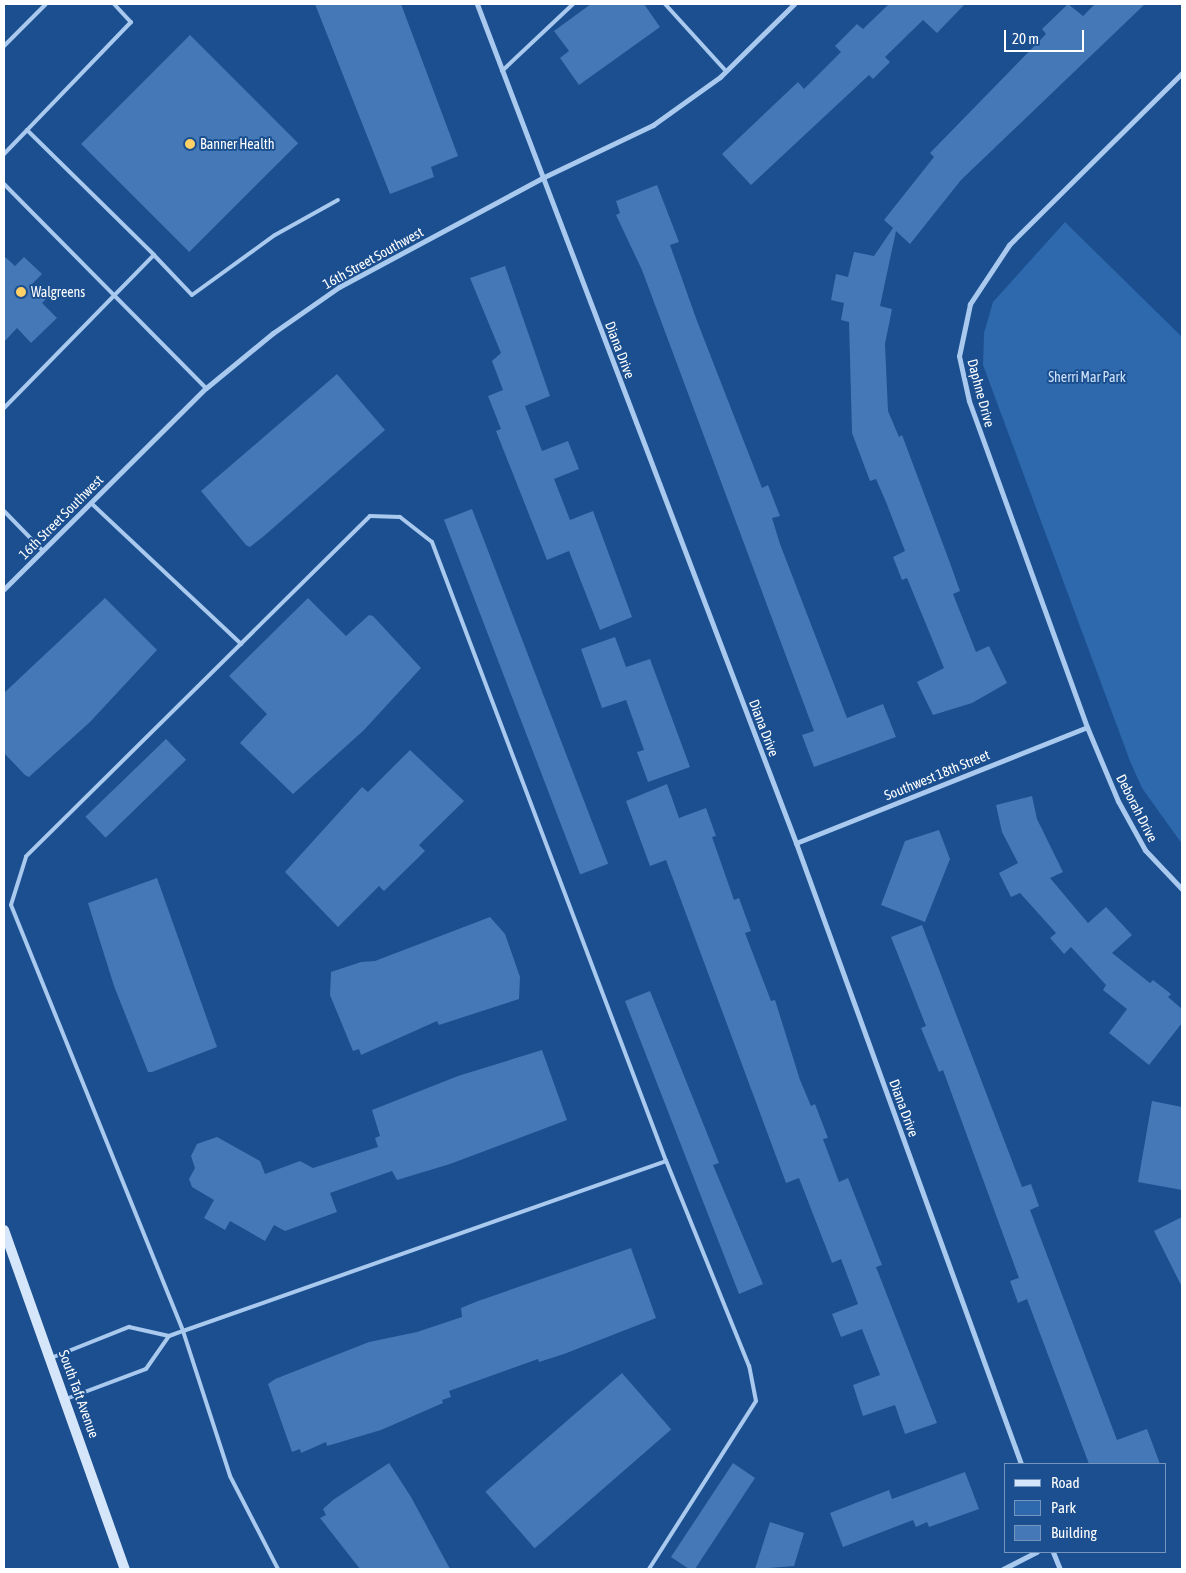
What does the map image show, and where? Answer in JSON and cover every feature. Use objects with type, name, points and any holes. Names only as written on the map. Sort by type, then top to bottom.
[{"type":"main road","name":"South Taft Avenue","points":[[4,1230],[66,1399],[125,1569]]},
{"type":"street","name":"Diana Drive","points":[[477,4],[796,843],[1021,1463]]},
{"type":"street","name":"16th Street Southwest","points":[[4,589],[206,388],[273,334],[339,288],[542,178],[654,125],[726,71],[794,4]]},
{"type":"street","name":"Daphne Drive","points":[[1087,727],[969,401],[960,356],[962,325],[987,273],[1009,245],[1182,73]]},
{"type":"street","name":"Southwest 18th Street","points":[[796,843],[1087,727]]},
{"type":"street","name":"Deborah Drive","points":[[1087,727],[1118,801],[1145,850],[1182,889]]},
{"type":"street","points":[[1003,1569],[1034,1553]]},
{"type":"street","points":[[1053,1553],[1060,1569]]},
{"type":"lane","points":[[4,46],[46,4]]},
{"type":"lane","points":[[4,154],[131,22],[114,4]]},
{"type":"lane","points":[[502,71],[573,4]]},
{"type":"lane","points":[[665,4],[726,71]]},
{"type":"lane","points":[[27,130],[192,295],[275,234],[338,200]]},
{"type":"lane","points":[[4,184],[206,388]]},
{"type":"lane","points":[[4,408],[154,255]]},
{"type":"lane","points":[[91,503],[241,644]]},
{"type":"lane","points":[[4,511],[43,551]]},
{"type":"lane","points":[[278,1569],[230,1476],[183,1331],[11,906],[26,857],[370,516],[400,517],[432,542],[666,1161],[749,1366],[756,1401],[649,1569]]},
{"type":"lane","points":[[51,1358],[129,1327],[169,1336],[666,1161]]},
{"type":"lane","points":[[66,1399],[146,1369],[169,1336]]},
{"type":"green space","name":"Sherri Mar Park","points":[[1065,222],[1182,337],[1182,844],[1142,788],[1130,761],[983,365],[984,333],[993,302]]},
{"type":"building","points":[[315,4],[401,4],[458,156],[431,167],[434,177],[390,194]]},
{"type":"building","points":[[591,4],[644,4],[660,27],[579,85],[560,58],[569,51],[554,31]]},
{"type":"building","points":[[889,4],[965,4],[937,33],[923,20],[885,57],[890,62],[873,79],[869,75],[751,185],[722,154],[798,82],[804,89],[841,52],[835,46],[857,24],[863,29]]},
{"type":"building","points":[[1068,4],[1083,16],[1095,4],[1145,4],[961,180],[910,244],[896,231],[880,306],[892,309],[885,344],[888,411],[899,437],[902,435],[950,563],[960,591],[953,594],[976,652],[989,646],[1007,683],[972,703],[933,715],[917,682],[944,668],[907,578],[902,580],[893,557],[905,551],[876,479],[870,481],[852,433],[849,322],[841,320],[844,303],[831,300],[836,274],[848,277],[854,252],[874,256],[893,228],[884,220],[934,157],[930,153],[1046,34],[1042,29]]},
{"type":"building","name":"Banner Health","points":[[190,35],[298,143],[189,252],[81,144]]},
{"type":"building","points":[[657,185],[679,242],[670,245],[697,321],[762,488],[768,485],[780,516],[772,518],[780,544],[847,718],[883,704],[896,737],[814,767],[802,735],[814,731],[642,270],[616,215],[620,213],[616,201]]},
{"type":"building","name":"Walgreens","points":[[4,256],[15,266],[24,257],[42,274],[31,285],[46,299],[42,303],[57,318],[31,343],[17,328],[4,342]]},
{"type":"building","points":[[505,266],[550,396],[525,406],[542,451],[568,441],[579,469],[554,479],[570,520],[593,511],[632,617],[600,630],[569,551],[547,560],[496,431],[501,429],[488,396],[503,390],[492,361],[501,353],[470,278]]},
{"type":"building","points":[[337,374],[385,430],[264,536],[250,547],[246,545],[201,491]]},
{"type":"building","points":[[472,509],[608,864],[580,875],[444,520]]},
{"type":"building","points":[[105,598],[157,650],[90,722],[29,777],[4,753],[4,693]]},
{"type":"building","points":[[308,598],[346,636],[369,615],[373,616],[421,668],[364,730],[293,794],[240,743],[267,714],[229,676]]},
{"type":"building","points":[[615,637],[626,667],[650,659],[690,767],[648,782],[637,752],[644,750],[626,700],[602,708],[581,649]]},
{"type":"building","points":[[166,739],[186,760],[106,838],[85,817]]},
{"type":"building","points":[[410,750],[464,801],[419,845],[425,851],[384,891],[379,886],[338,927],[285,872],[362,787],[368,792]]},
{"type":"building","points":[[667,784],[679,818],[706,808],[716,836],[712,837],[734,900],[739,898],[751,931],[745,933],[771,1001],[775,1000],[800,1080],[811,1106],[815,1104],[828,1138],[823,1139],[839,1182],[848,1178],[882,1265],[876,1267],[937,1423],[905,1434],[895,1405],[863,1416],[853,1385],[880,1375],[862,1329],[841,1337],[832,1314],[858,1304],[841,1259],[832,1263],[799,1178],[786,1183],[666,860],[650,866],[626,801]]},
{"type":"building","points":[[1032,796],[1037,819],[1063,872],[1050,878],[1088,923],[1106,907],[1132,935],[1112,953],[1150,983],[1153,980],[1171,994],[1168,997],[1182,1009],[1182,1023],[1149,1065],[1109,1033],[1127,1009],[1103,990],[1106,985],[1071,947],[1064,954],[1050,938],[1056,933],[1020,893],[1011,897],[999,873],[1018,863],[1002,832],[996,805]]},
{"type":"building","points":[[939,830],[950,859],[925,922],[881,905],[905,841]]},
{"type":"building","points":[[157,878],[217,1047],[148,1072],[114,986],[88,903]]},
{"type":"building","points":[[490,917],[505,934],[520,977],[519,999],[439,1025],[437,1021],[361,1055],[359,1049],[353,1051],[330,995],[331,972],[361,962],[375,961]]},
{"type":"building","points":[[922,925],[1022,1187],[1031,1184],[1039,1206],[1030,1210],[1117,1440],[1147,1429],[1160,1463],[1089,1463],[1027,1299],[1018,1303],[1010,1281],[1019,1278],[943,1070],[939,1072],[921,1028],[926,1026],[891,937]]},
{"type":"building","points":[[650,991],[719,1163],[713,1165],[763,1284],[739,1294],[625,1001]]},
{"type":"building","points":[[542,1050],[567,1120],[450,1164],[397,1180],[392,1171],[330,1193],[337,1212],[285,1231],[274,1225],[265,1241],[230,1221],[225,1230],[204,1218],[214,1200],[192,1187],[189,1179],[195,1168],[191,1156],[197,1144],[217,1137],[260,1161],[265,1174],[300,1161],[313,1168],[378,1147],[375,1138],[380,1136],[372,1110],[458,1076]]},
{"type":"building","points":[[1152,1101],[1182,1107],[1182,1190],[1138,1182]]},
{"type":"building","points":[[1182,1217],[1182,1287],[1154,1231]]},
{"type":"building","points":[[631,1248],[656,1318],[564,1354],[539,1362],[538,1359],[449,1391],[451,1397],[442,1400],[443,1403],[381,1430],[327,1446],[326,1442],[301,1453],[300,1449],[292,1452],[268,1384],[275,1379],[369,1342],[417,1332],[462,1317],[461,1308],[478,1301]]},
{"type":"building","points":[[622,1373],[671,1430],[535,1548],[485,1492]]},
{"type":"building","points":[[389,1463],[411,1497],[450,1569],[360,1569],[320,1518],[326,1515],[323,1509],[333,1500]]},
{"type":"building","points":[[733,1463],[755,1478],[695,1569],[689,1569],[671,1557]]},
{"type":"building","points":[[965,1472],[979,1509],[929,1527],[927,1522],[916,1527],[913,1520],[843,1547],[830,1513],[889,1490],[892,1499]]},
{"type":"building","points":[[770,1522],[804,1533],[794,1566],[755,1569]]},
{"type":"place","name":"Banner Health","points":[[190,144]]},
{"type":"place","name":"Walgreens","points":[[21,292]]}]
